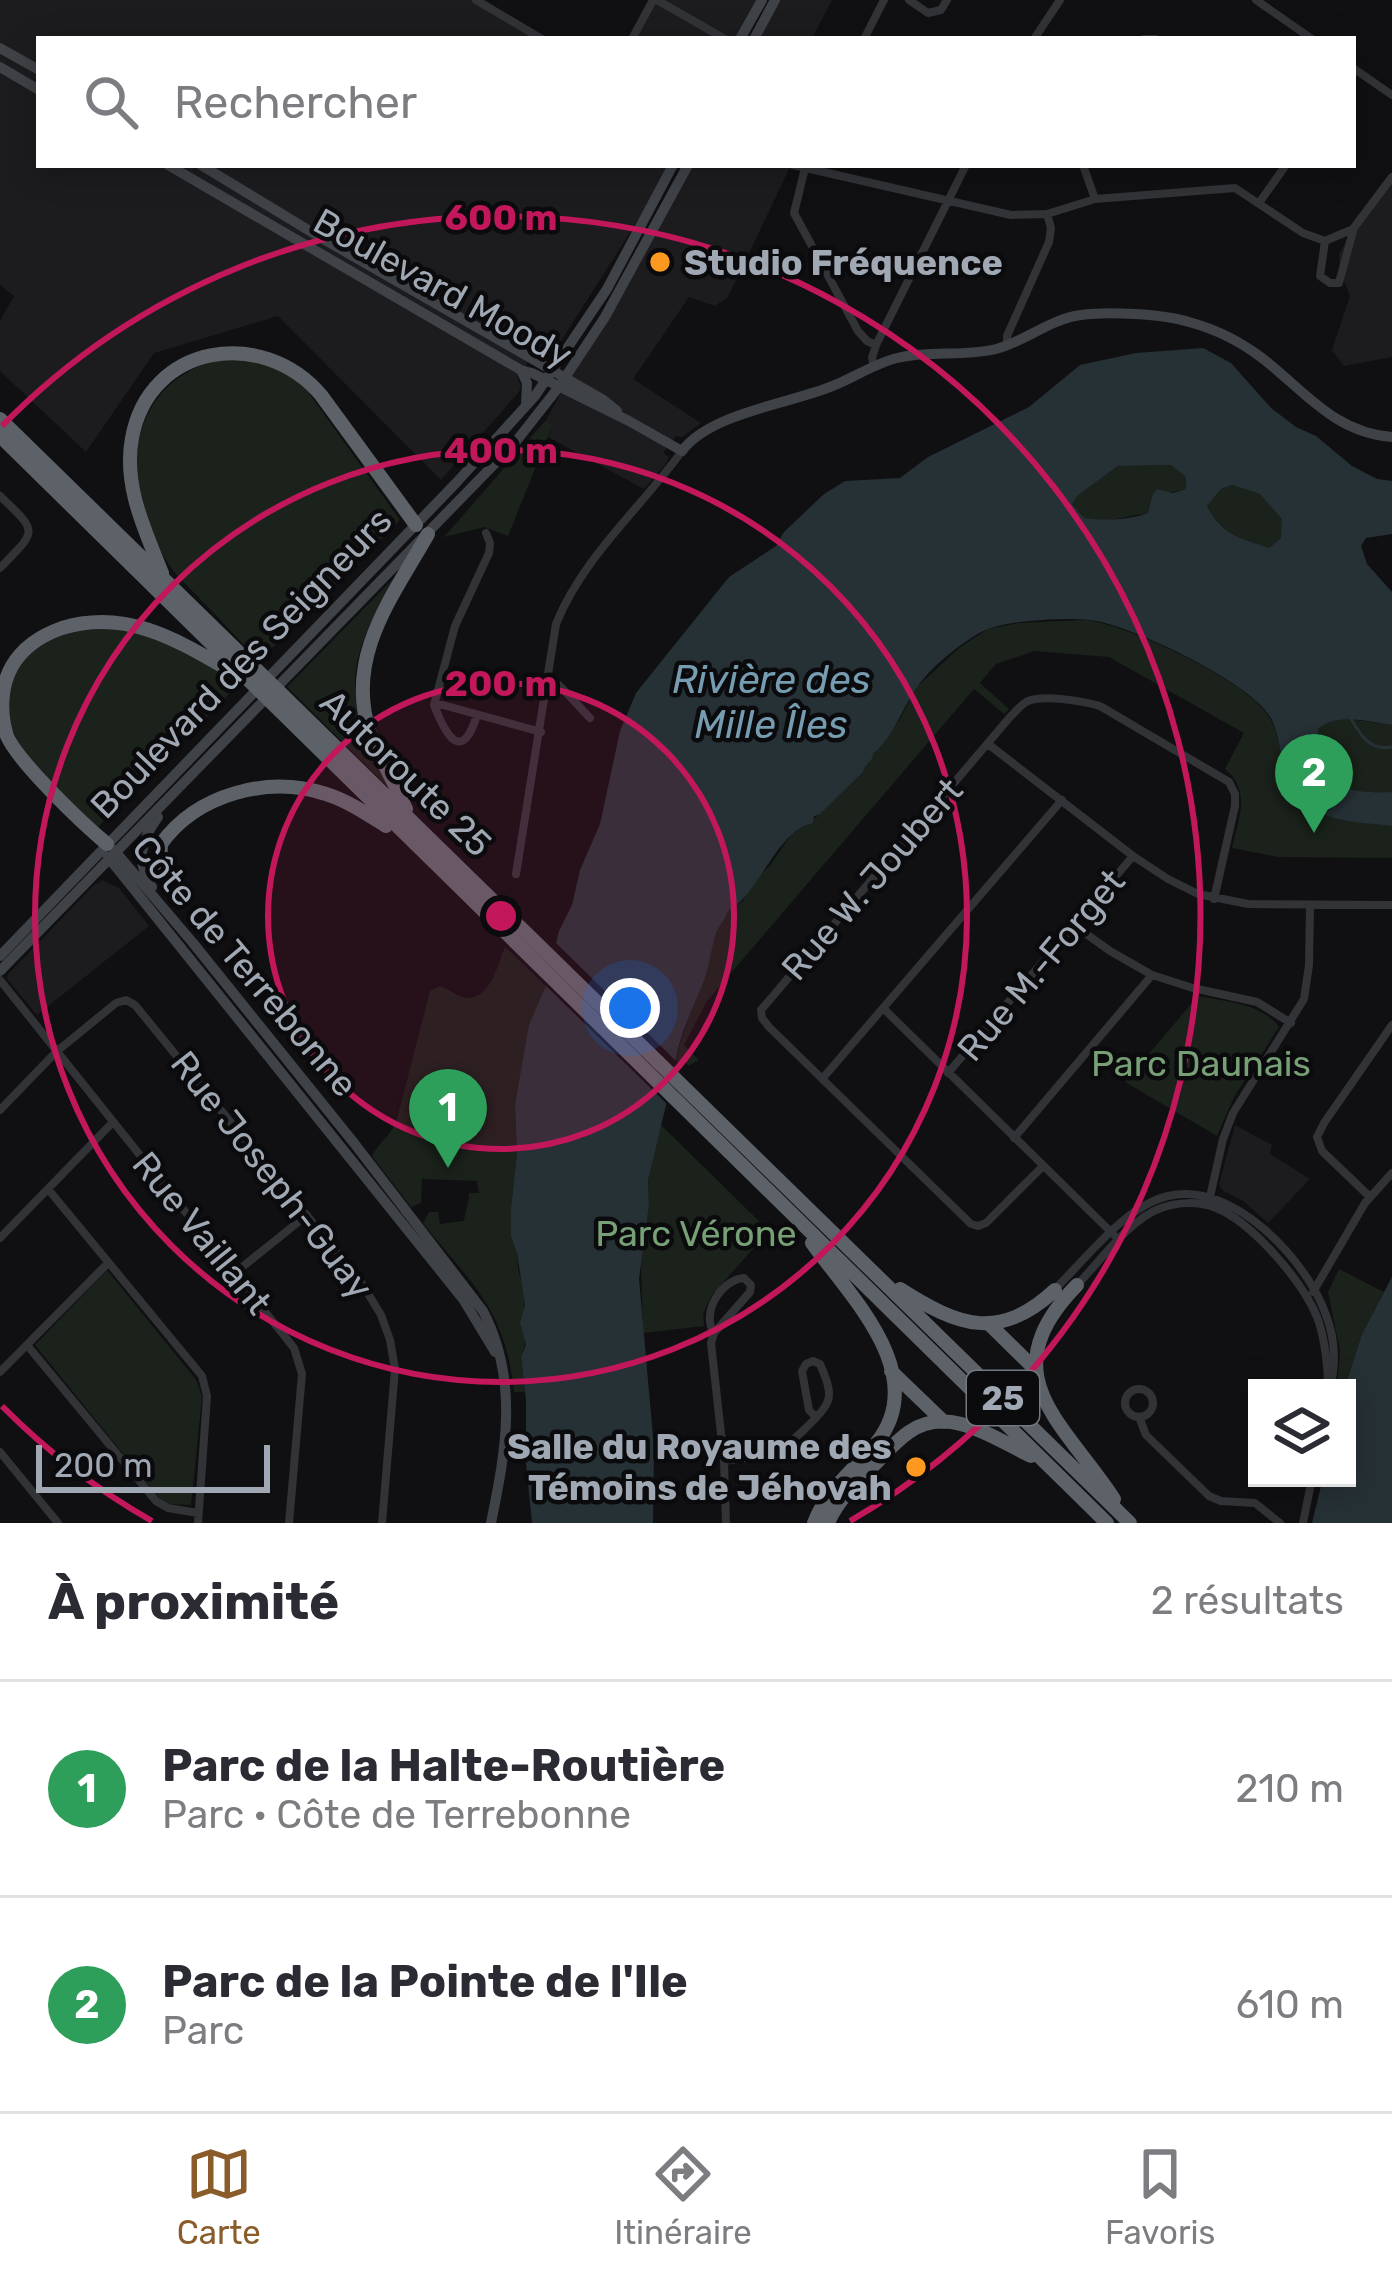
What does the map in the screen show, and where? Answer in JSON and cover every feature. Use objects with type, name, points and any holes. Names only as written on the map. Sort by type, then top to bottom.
[{"type":"highway","points":[[164,578],[134,498],[132,437],[141,410],[159,385],[209,356],[234,352],[278,361],[305,378],[328,404],[422,530],[379,619],[363,674],[368,727],[411,819]]},
{"type":"highway","name":"Autoroute 25","points":[[0,419],[1130,1523]]},
{"type":"highway","name":"Autoroute 25","points":[[0,436],[1107,1523]]},
{"type":"highway","points":[[110,852],[7,736],[2,697],[19,655],[61,629],[119,622],[168,635],[245,680]]},
{"type":"highway","points":[[160,863],[161,844],[185,819],[219,799],[260,788],[332,796],[410,840]]},
{"type":"highway","points":[[794,1216],[871,1320],[891,1371],[894,1400],[884,1432],[829,1493],[814,1523]]},
{"type":"highway","points":[[876,1274],[941,1314],[963,1321],[988,1323],[1024,1313],[1055,1290]]},
{"type":"highway","points":[[1077,1285],[1046,1324],[1038,1348],[1041,1394],[1130,1523]]},
{"type":"highway","points":[[988,1323],[1036,1370]]},
{"type":"highway","points":[[891,1371],[944,1422]]},
{"type":"highway","points":[[828,1523],[847,1492],[904,1436],[923,1425],[944,1422],[977,1429],[1047,1464]]},
{"type":"main road","points":[[742,36],[762,0]]},
{"type":"main road","points":[[756,36],[775,0]]},
{"type":"main road","points":[[0,48],[36,68]]},
{"type":"main road","points":[[0,67],[36,88]]},
{"type":"main road","name":"Boulevard Moody","points":[[173,168],[520,370],[602,399],[682,452]]},
{"type":"main road","name":"Boulevard Moody","points":[[206,168],[555,380]]},
{"type":"main road","name":"Boulevard des Seigneurs","points":[[0,976],[245,710],[514,444],[608,289],[672,168]]},
{"type":"main road","name":"Boulevard des Seigneurs","points":[[422,530],[526,404],[555,380],[618,295],[686,168]]},
{"type":"main road","points":[[682,452],[716,425],[904,357],[978,352],[1007,345],[1060,320],[1108,314],[1186,320],[1224,335],[1256,354],[1331,415],[1366,432],[1392,437]]},
{"type":"main road","points":[[520,370],[527,387],[526,404]]},
{"type":"main road","name":"Boulevard des Seigneurs","points":[[0,956],[170,796],[245,710]]},
{"type":"main road","points":[[170,796],[146,837],[142,866],[146,879],[193,944]]},
{"type":"main road","name":"Côte de Terrebonne","points":[[110,852],[193,944],[407,1222]]},
{"type":"main road","name":"Côte de Terrebonne","points":[[110,852],[407,1222],[479,1304],[496,1340],[508,1402],[491,1523]]},
{"type":"street","points":[[476,0],[537,36]]},
{"type":"street","points":[[634,36],[655,0],[720,36]]},
{"type":"street","points":[[866,36],[884,0]]},
{"type":"street","points":[[908,0],[928,13],[941,10],[947,0]]},
{"type":"street","points":[[1036,36],[1060,0]]},
{"type":"street","points":[[1256,0],[1308,36]]},
{"type":"street","points":[[1356,70],[1392,95]]},
{"type":"street","points":[[876,345],[858,331],[794,213],[806,168],[1011,215],[1047,214],[1095,199],[1235,188],[1324,242],[1353,229]]},
{"type":"street","points":[[874,367],[876,345],[964,168]]},
{"type":"street","points":[[1084,168],[1095,199]]},
{"type":"street","points":[[1259,203],[1284,168]]},
{"type":"street","points":[[1324,242],[1320,276],[1339,283],[1353,229],[1392,177]]},
{"type":"street","points":[[1007,345],[1049,242],[1052,228],[1047,214]]},
{"type":"street","points":[[516,874],[554,631],[566,601],[611,535],[682,452]]},
{"type":"street","points":[[0,496],[28,522],[30,531],[0,568]]},
{"type":"street","points":[[477,715],[469,737],[457,742],[434,705],[455,626],[489,553],[486,533]]},
{"type":"street","points":[[548,681],[561,687],[590,718]]},
{"type":"street","name":"Rue W. Joubert","points":[[822,1079],[769,1027],[761,1016],[763,1007],[1028,701],[1100,706],[1231,784],[1235,800],[1214,899]]},
{"type":"street","points":[[434,705],[541,732]]},
{"type":"street","points":[[988,744],[1133,856],[1188,890],[1248,904],[1392,904]]},
{"type":"street","points":[[1043,1166],[989,1220],[972,1225],[822,1079],[1063,800]]},
{"type":"street","name":"Rue M.-Forget","points":[[948,1073],[1133,856]]},
{"type":"street","points":[[1209,1200],[1233,1113],[1301,1005],[1307,985],[1310,904]]},
{"type":"street","points":[[1074,925],[1152,975],[1257,1002],[1291,1023]]},
{"type":"street","points":[[1014,1138],[1152,975]]},
{"type":"street","name":"Rue Vaillant","points":[[0,976],[294,1348],[302,1374],[290,1523]]},
{"type":"street","name":"Rue Joseph-Guay","points":[[0,1110],[56,1052],[116,1003],[126,1000],[135,1005],[361,1282],[381,1315],[395,1369],[382,1523]]},
{"type":"street","points":[[883,1008],[1115,1237]]},
{"type":"street","points":[[1370,1197],[1322,1151],[1317,1136],[1392,1025]]},
{"type":"street","points":[[0,1238],[113,1122]]},
{"type":"street","points":[[1311,1293],[1370,1197],[1392,1173]]},
{"type":"street","points":[[27,1345],[156,1501],[198,1518],[207,1396],[202,1376],[49,1189]]},
{"type":"street","points":[[1055,1290],[1115,1237],[1158,1210],[1209,1200],[1234,1206],[1292,1259],[1327,1316],[1334,1360],[1331,1379]]},
{"type":"street","points":[[236,1271],[307,1215]]},
{"type":"street","points":[[1077,1285],[1115,1237]]},
{"type":"street","points":[[0,1372],[108,1263]]},
{"type":"street","points":[[714,1333],[708,1319],[714,1302],[733,1280],[744,1278],[751,1290],[711,1340],[726,1523]]},
{"type":"street","points":[[724,1461],[776,1454],[815,1416],[827,1404],[821,1366],[814,1361],[802,1371],[809,1410],[815,1416]]},
{"type":"street","points":[[1139,1417],[1146,1435],[1208,1496],[1256,1503],[1280,1523]]},
{"type":"street","points":[[0,1452],[58,1523]]},
{"type":"street","points":[[1303,1523],[1310,1487]]},
{"type":"shaded area","points":[[0,0],[473,0],[537,36],[36,36],[36,168],[671,168],[554,352],[536,351],[517,377],[519,392],[441,480],[278,316],[154,353],[86,452],[0,371],[0,321],[14,296],[0,285]]},
{"type":"shaded area","points":[[653,0],[762,0],[742,36],[634,36]]},
{"type":"shaded area","points":[[775,0],[832,0],[814,36],[757,36]]},
{"type":"shaded area","points":[[686,168],[790,168],[728,297],[715,306],[689,297],[633,379],[701,423],[682,437],[676,436],[663,453],[669,457],[665,465],[644,489],[548,437],[553,425],[546,420]]},
{"type":"shaded area","points":[[1392,177],[1392,357],[1344,366],[1332,350],[1350,296],[1339,254]]},
{"type":"shaded area","points":[[102,880],[119,888],[149,926],[37,1015],[7,979],[8,974]]},
{"type":"shaded area","points":[[1235,1125],[1272,1145],[1270,1154],[1310,1179],[1268,1223],[1219,1184]]},
{"type":"green space","points":[[226,358],[270,362],[306,389],[400,520],[259,661],[170,566],[142,505],[137,473],[139,442],[148,413],[166,389],[191,370]]},
{"type":"green space","points":[[546,420],[553,424],[508,536],[484,527],[444,537]]},
{"type":"green space","points":[[1171,465],[1186,477],[1187,489],[1152,496],[1148,513],[1104,521],[1083,518],[1072,504],[1078,494],[1118,466]]},
{"type":"green space","points":[[1232,485],[1260,494],[1283,519],[1281,538],[1269,548],[1226,529],[1207,506],[1221,489]]},
{"type":"green space","points":[[394,578],[365,635],[355,680],[363,726],[387,786],[287,687]]},
{"type":"green space","points":[[1084,620],[1156,643],[1240,689],[1271,720],[1287,783],[1295,794],[1326,816],[1392,826],[1392,858],[1278,857],[1232,848],[1240,796],[1225,769],[1244,733],[1109,657],[1034,651],[996,664],[980,683],[1009,709],[1004,714],[974,689],[707,1001],[684,1045],[699,1060],[688,1066],[685,1061],[682,1067],[675,1059],[715,936],[728,911],[743,901],[791,835],[863,772],[917,687],[959,648],[988,629]]},
{"type":"green space","points":[[77,628],[132,630],[165,640],[196,656],[236,687],[97,828],[27,755],[9,721],[6,703],[24,659],[48,640]]},
{"type":"green space","points":[[1341,718],[1392,725],[1392,792],[1346,787],[1330,773],[1318,729]]},
{"type":"green space","points":[[505,947],[546,986],[515,1105],[511,1237],[524,1291],[521,1357],[525,1392],[514,1392],[503,1338],[484,1299],[423,1223],[429,1212],[438,1212],[440,1224],[464,1221],[469,1193],[479,1193],[477,1181],[422,1179],[421,1203],[411,1207],[372,1156],[396,1123],[430,991],[440,986],[459,996],[478,996],[490,983]]},
{"type":"green space","name":"Parc Daunais","points":[[1198,996],[1253,1008],[1279,1027],[1234,1097],[1217,1136],[1125,1082]]},
{"type":"green space","name":"Parc Vérone","points":[[660,1124],[769,1231],[711,1296],[703,1314],[704,1326],[643,1333],[641,1260],[648,1180]]},
{"type":"green space","points":[[1339,1269],[1384,1292],[1362,1334],[1348,1379],[1338,1379],[1340,1350],[1328,1292]]},
{"type":"green space","points":[[107,1270],[197,1381],[202,1397],[191,1505],[168,1504],[159,1498],[35,1345]]},
{"type":"water","name":"Rivière des Mille Îles","points":[[1203,348],[1231,363],[1271,408],[1296,427],[1316,436],[1352,466],[1392,481],[1392,534],[1366,538],[1361,546],[1367,564],[1392,592],[1392,725],[1344,719],[1318,729],[1325,762],[1337,782],[1358,791],[1392,792],[1392,826],[1334,818],[1313,810],[1289,784],[1276,731],[1261,706],[1218,674],[1132,632],[1090,620],[1019,622],[981,632],[947,656],[918,686],[863,772],[814,816],[813,823],[789,837],[750,890],[728,911],[715,936],[677,1051],[648,1180],[639,1279],[654,1448],[653,1523],[532,1523],[521,1357],[526,1344],[520,1323],[525,1305],[511,1237],[515,1105],[529,1025],[600,824],[620,731],[636,693],[729,577],[776,546],[784,532],[824,494],[845,481],[900,478],[928,457],[1029,407],[1080,365],[1136,353]],"holes":[[[1171,465],[1186,477],[1186,489],[1173,493],[1157,489],[1148,513],[1091,519],[1072,504],[1118,466]],[[1232,485],[1260,494],[1282,519],[1281,538],[1269,548],[1226,529],[1207,506],[1221,489]]]},
{"type":"water","points":[[1392,1277],[1392,1523],[1312,1523],[1321,1487],[1356,1487],[1356,1379],[1348,1379],[1362,1334]]},
{"type":"pier","points":[[551,938],[679,1064],[670,1107],[541,981]]},
{"type":"waterway","points":[[1351,719],[1372,744],[1392,747]]},
{"type":"place","name":"Studio Fréquence","points":[[660,262]]},
{"type":"place","name":"Parc de la Pointe de l'Ile","points":[[1314,833]]},
{"type":"place","name":"Parc de la Halte-Routière","points":[[448,1168]]},
{"type":"place","name":"Salle du Royaume des Témoins de Jéhovah","points":[[916,1467]]}]
